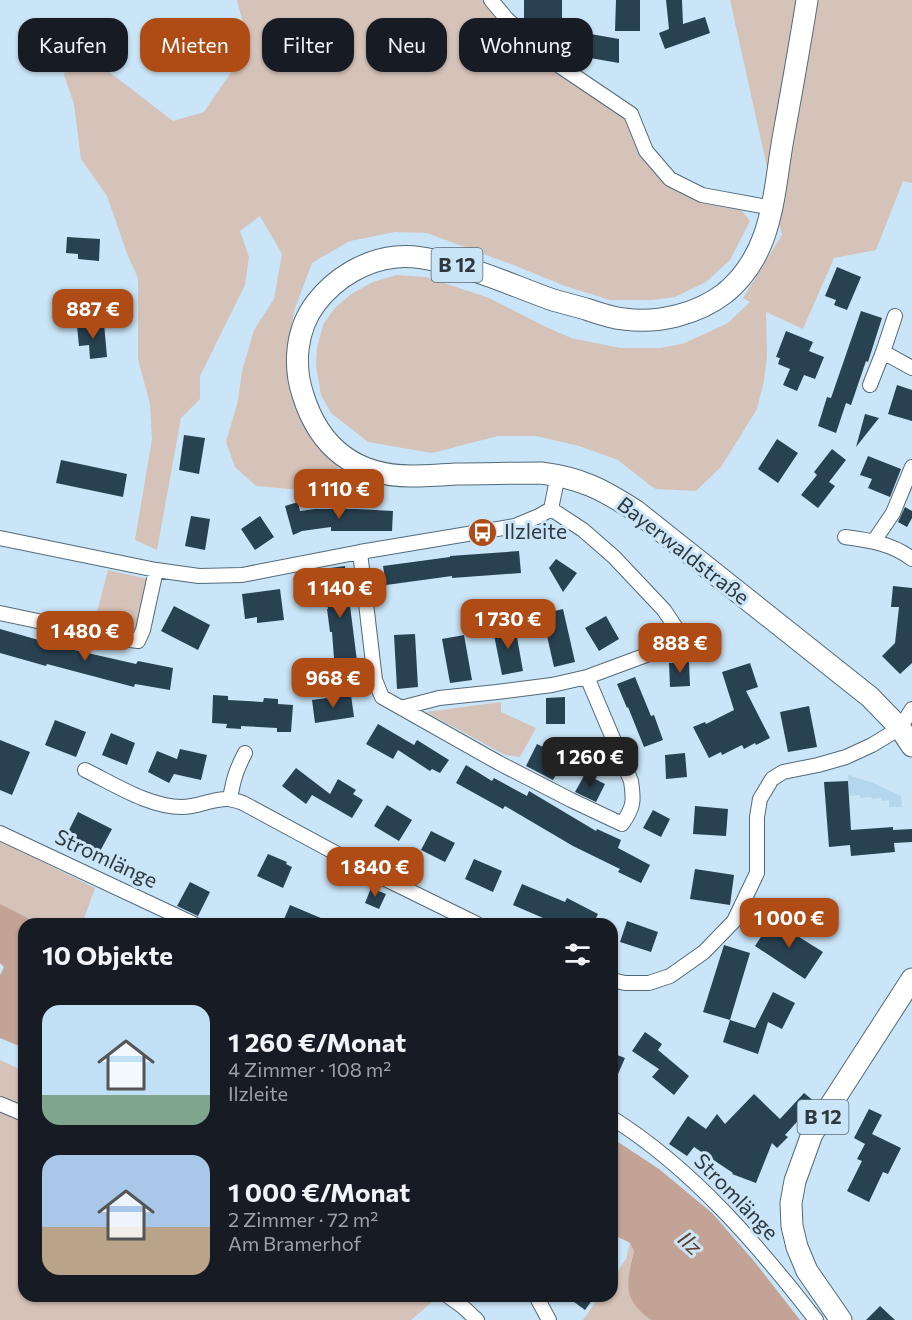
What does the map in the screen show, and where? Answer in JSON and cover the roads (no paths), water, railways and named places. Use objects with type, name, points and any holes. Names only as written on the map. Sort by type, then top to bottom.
[{"type":"main road","name":"Bayerwaldstraße","points":[[807,0],[773,208],[759,250],[725,292],[710,303],[693,311],[646,320],[626,320],[552,300],[466,268],[417,257],[398,256],[373,262],[354,270],[337,281],[311,309],[303,327],[297,358],[301,389],[307,408],[323,438],[351,461],[385,474],[409,476],[520,473],[558,475],[588,483],[608,493],[636,511],[870,697],[900,728],[912,746]]},
{"type":"main road","name":"B 12","points":[[841,1320],[807,1271],[797,1247],[792,1226],[791,1203],[795,1180],[812,1134],[912,979]]},
{"type":"street","points":[[491,0],[506,18],[548,58],[631,114],[646,151],[670,179],[702,195],[773,208]]},
{"type":"street","points":[[870,385],[895,315]]},
{"type":"street","points":[[883,352],[912,368]]},
{"type":"street","points":[[874,541],[893,513],[912,467]]},
{"type":"street","points":[[0,538],[156,570],[199,576],[242,575],[515,526],[551,509],[558,475]]},
{"type":"street","points":[[401,708],[439,698],[552,685],[587,677],[668,646],[675,638],[676,628],[664,610],[614,557],[583,530],[551,509]]},
{"type":"street","points":[[845,537],[874,541],[905,553],[912,559]]},
{"type":"street","points":[[360,552],[375,680],[382,697],[499,763],[571,801],[622,824],[631,812],[633,796],[631,781],[587,677]]},
{"type":"street","points":[[0,613],[138,641],[143,630],[156,570]]},
{"type":"street","points":[[618,981],[649,983],[670,976],[704,952],[734,921],[757,873],[757,817],[760,799],[772,779],[783,772],[846,758],[872,745],[900,728],[912,709]]},
{"type":"street","points":[[230,799],[236,769],[245,753]]},
{"type":"street","points":[[85,770],[148,801],[165,805],[182,807],[230,799],[243,803],[367,870],[465,918]]},
{"type":"street","name":"Stromlänge","points":[[0,833],[181,918]]},
{"type":"street","points":[[0,1104],[18,1112]]},
{"type":"street","name":"Stromlänge","points":[[618,1122],[679,1168],[734,1221],[816,1320]]},
{"type":"street","points":[[456,1302],[477,1320]]},
{"type":"street","points":[[539,1302],[549,1320]]},
{"type":"water","points":[[0,904],[28,918],[18,918],[18,1046],[0,1038],[0,975],[4,967],[0,963]]},
{"type":"water","name":"Ilz","points":[[618,1142],[659,1169],[712,1213],[754,1261],[800,1320],[651,1320],[635,1305],[629,1290],[629,1272],[634,1251],[630,1243],[618,1237]]},
{"type":"place","name":"Ilzleite","points":[[483,532]]}]
